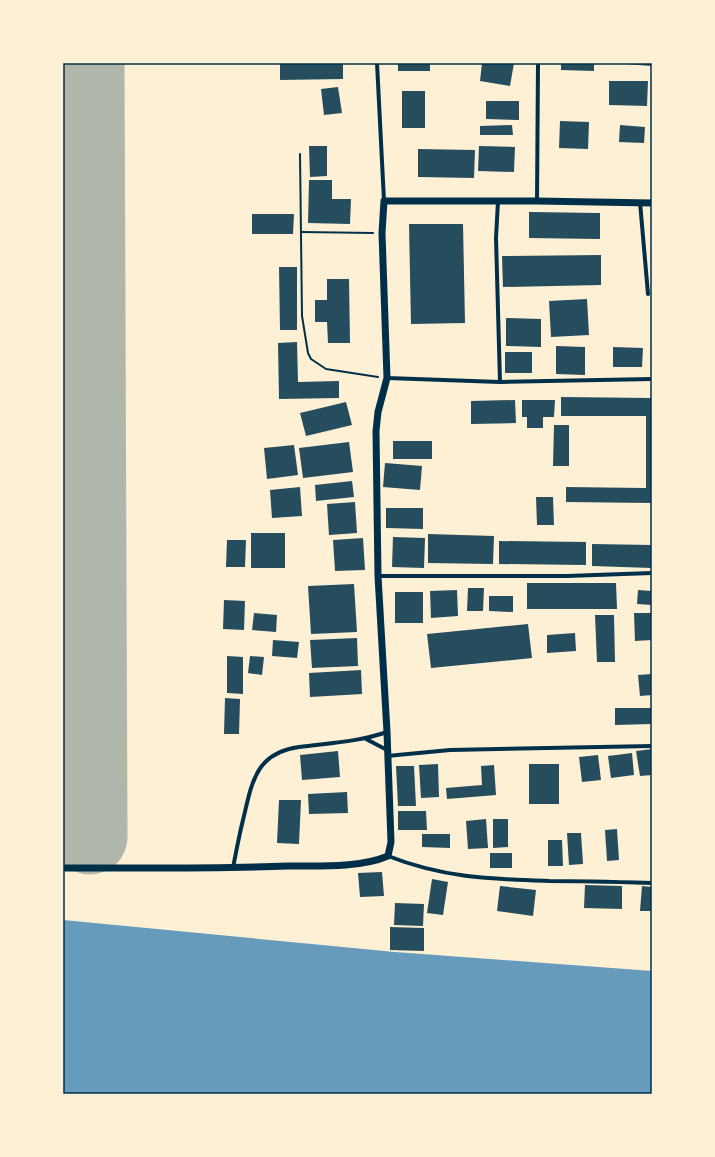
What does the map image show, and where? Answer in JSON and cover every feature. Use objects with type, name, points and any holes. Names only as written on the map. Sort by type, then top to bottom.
[{"type":"street","points":[[377,63],[384,201],[382,233],[387,378],[378,412],[376,431],[378,576],[387,732],[386,753],[390,842],[388,856]]},
{"type":"street","points":[[537,201],[538,63]]},
{"type":"street","points":[[384,201],[652,203]]},
{"type":"street","points":[[498,201],[496,258],[500,382]]},
{"type":"street","points":[[640,202],[648,294]]},
{"type":"street","points":[[387,378],[500,382],[652,379]]},
{"type":"street","points":[[378,576],[567,576],[652,573]]},
{"type":"street","points":[[234,868],[252,780],[262,765],[274,754],[298,748],[366,739],[387,732]]},
{"type":"street","points":[[366,739],[386,753],[450,750],[652,746]]},
{"type":"street","points":[[63,868],[234,868],[325,865],[376,861],[388,856],[408,864],[436,872],[482,879],[652,883]]},
{"type":"path","points":[[300,154],[302,316],[308,353],[311,360],[326,369],[387,378]]},
{"type":"path","points":[[302,232],[382,233]]},
{"type":"water","points":[[63,920],[395,952],[652,971],[652,1094],[63,1094]]},
{"type":"building","points":[[280,63],[343,63],[343,79],[280,80]]},
{"type":"building","points":[[398,63],[430,63],[430,71],[398,71]]},
{"type":"building","points":[[482,63],[514,63],[510,86],[480,81]]},
{"type":"building","points":[[561,63],[594,63],[594,71],[561,70]]},
{"type":"building","points":[[651,63],[651,66],[626,64]]},
{"type":"building","points":[[609,81],[648,81],[647,106],[609,105]]},
{"type":"building","points":[[338,87],[342,113],[324,115],[321,89]]},
{"type":"building","points":[[402,91],[425,91],[425,128],[402,128]]},
{"type":"building","points":[[486,101],[519,101],[519,120],[486,119]]},
{"type":"building","points":[[560,121],[589,122],[588,149],[559,148]]},
{"type":"building","points":[[512,125],[513,135],[480,135],[480,126]]},
{"type":"building","points":[[620,125],[645,127],[644,143],[619,142]]},
{"type":"building","points":[[309,146],[327,146],[327,176],[310,177]]},
{"type":"building","points":[[479,146],[515,147],[514,172],[478,171]]},
{"type":"building","points":[[418,149],[475,150],[474,178],[418,177]]},
{"type":"building","points":[[309,180],[332,180],[332,199],[351,199],[350,224],[308,223]]},
{"type":"building","points":[[529,212],[600,213],[600,239],[529,238]]},
{"type":"building","points":[[252,214],[294,214],[293,234],[252,234]]},
{"type":"building","points":[[409,224],[463,224],[465,323],[411,324]]},
{"type":"building","points":[[601,255],[601,285],[503,287],[502,256]]},
{"type":"building","points":[[279,267],[297,267],[297,330],[280,330]]},
{"type":"building","points":[[327,279],[349,279],[350,343],[328,343],[327,322],[315,322],[315,300],[327,300]]},
{"type":"building","points":[[587,299],[589,335],[551,337],[549,301]]},
{"type":"building","points":[[506,318],[541,319],[541,347],[506,346]]},
{"type":"building","points":[[297,342],[298,382],[339,381],[339,398],[279,399],[278,343]]},
{"type":"building","points":[[556,346],[585,347],[585,375],[556,374]]},
{"type":"building","points":[[613,347],[643,348],[642,367],[613,367]]},
{"type":"building","points":[[505,352],[532,352],[532,373],[505,373]]},
{"type":"building","points":[[561,397],[652,398],[652,503],[566,502],[566,487],[646,488],[646,416],[561,416]]},
{"type":"building","points":[[515,400],[516,423],[471,424],[471,401]]},
{"type":"building","points":[[522,400],[555,400],[554,417],[543,417],[543,428],[527,428],[527,417],[522,417]]},
{"type":"building","points":[[346,402],[352,425],[306,436],[300,413]]},
{"type":"building","points":[[554,425],[569,425],[569,466],[553,466]]},
{"type":"building","points":[[393,441],[432,441],[432,459],[393,459]]},
{"type":"building","points":[[349,442],[353,472],[303,478],[299,448]]},
{"type":"building","points":[[294,445],[298,475],[267,479],[264,448]]},
{"type":"building","points":[[385,463],[422,466],[420,490],[383,487]]},
{"type":"building","points":[[352,481],[354,497],[316,501],[315,485]]},
{"type":"building","points":[[300,487],[302,516],[272,518],[270,490]]},
{"type":"building","points":[[536,497],[553,497],[554,525],[537,525]]},
{"type":"building","points":[[355,502],[357,533],[329,535],[327,504]]},
{"type":"building","points":[[386,508],[423,508],[423,529],[386,528]]},
{"type":"building","points":[[251,533],[285,533],[285,568],[251,568]]},
{"type":"building","points":[[428,534],[494,536],[493,564],[428,563]]},
{"type":"building","points":[[393,537],[425,538],[424,568],[392,567]]},
{"type":"building","points":[[363,538],[365,570],[335,571],[333,540]]},
{"type":"building","points":[[227,540],[246,540],[245,567],[226,567]]},
{"type":"building","points":[[499,541],[586,542],[586,565],[499,564]]},
{"type":"building","points":[[592,544],[652,545],[652,568],[592,566]]},
{"type":"building","points":[[527,583],[616,583],[617,609],[527,609]]},
{"type":"building","points":[[354,584],[357,632],[311,634],[308,586]]},
{"type":"building","points":[[468,588],[484,588],[483,611],[467,611]]},
{"type":"building","points":[[457,590],[458,616],[431,618],[430,591]]},
{"type":"building","points":[[638,590],[652,591],[652,605],[637,604]]},
{"type":"building","points":[[395,592],[423,592],[423,623],[395,623]]},
{"type":"building","points":[[489,596],[513,596],[513,612],[489,611]]},
{"type":"building","points":[[224,600],[245,601],[244,630],[223,629]]},
{"type":"building","points":[[254,613],[277,615],[276,632],[252,630]]},
{"type":"building","points":[[634,613],[652,613],[652,640],[635,641]]},
{"type":"building","points":[[595,615],[614,615],[615,662],[597,662]]},
{"type":"building","points":[[528,624],[532,658],[431,668],[427,634]]},
{"type":"building","points":[[575,633],[576,651],[547,653],[547,635]]},
{"type":"building","points":[[357,638],[358,666],[312,668],[310,640]]},
{"type":"building","points":[[273,640],[299,642],[297,658],[272,656]]},
{"type":"building","points":[[227,656],[243,657],[243,694],[227,693]]},
{"type":"building","points":[[250,656],[264,657],[262,675],[248,673]]},
{"type":"building","points":[[361,670],[362,694],[310,697],[309,673]]},
{"type":"building","points":[[652,674],[652,695],[640,696],[638,675]]},
{"type":"building","points":[[225,698],[240,699],[239,734],[224,734]]},
{"type":"building","points":[[615,708],[652,708],[652,724],[615,725]]},
{"type":"building","points":[[652,749],[652,775],[640,776],[636,751]]},
{"type":"building","points":[[338,751],[340,777],[302,780],[300,755]]},
{"type":"building","points":[[632,753],[634,775],[611,778],[608,756]]},
{"type":"building","points":[[598,755],[601,780],[582,782],[579,757]]},
{"type":"building","points":[[438,764],[439,797],[421,798],[419,765]]},
{"type":"building","points":[[529,764],[559,764],[559,804],[529,804]]},
{"type":"building","points":[[494,765],[496,795],[447,799],[446,788],[482,785],[481,766]]},
{"type":"building","points":[[396,766],[414,766],[416,806],[398,806]]},
{"type":"building","points":[[347,792],[348,813],[309,814],[308,794]]},
{"type":"building","points":[[279,800],[301,800],[299,844],[277,843]]},
{"type":"building","points":[[398,811],[426,811],[427,830],[398,830]]},
{"type":"building","points":[[486,819],[488,848],[468,849],[466,821]]},
{"type":"building","points":[[493,819],[508,819],[508,847],[493,848]]},
{"type":"building","points":[[617,829],[619,860],[607,861],[605,830]]},
{"type":"building","points":[[567,833],[581,833],[583,864],[569,865]]},
{"type":"building","points":[[422,834],[450,834],[450,848],[422,847]]},
{"type":"building","points":[[548,840],[562,840],[563,866],[548,866]]},
{"type":"building","points":[[490,853],[512,853],[512,868],[490,868]]},
{"type":"building","points":[[382,872],[384,896],[360,897],[358,873]]},
{"type":"building","points":[[432,879],[448,882],[443,915],[427,913]]},
{"type":"building","points":[[585,885],[622,886],[622,909],[584,908]]},
{"type":"building","points":[[500,886],[536,890],[533,916],[497,911]]},
{"type":"building","points":[[642,886],[652,887],[652,911],[640,911]]},
{"type":"building","points":[[395,903],[424,904],[423,926],[394,925]]},
{"type":"building","points":[[390,927],[424,928],[424,951],[390,950]]},
{"type":"taxiway","points":[[63,690],[89,642]]},
{"type":"taxiway","points":[[63,726],[70,730],[83,730],[89,722]]},
{"type":"runway","points":[[87,63],[90,837]]}]
